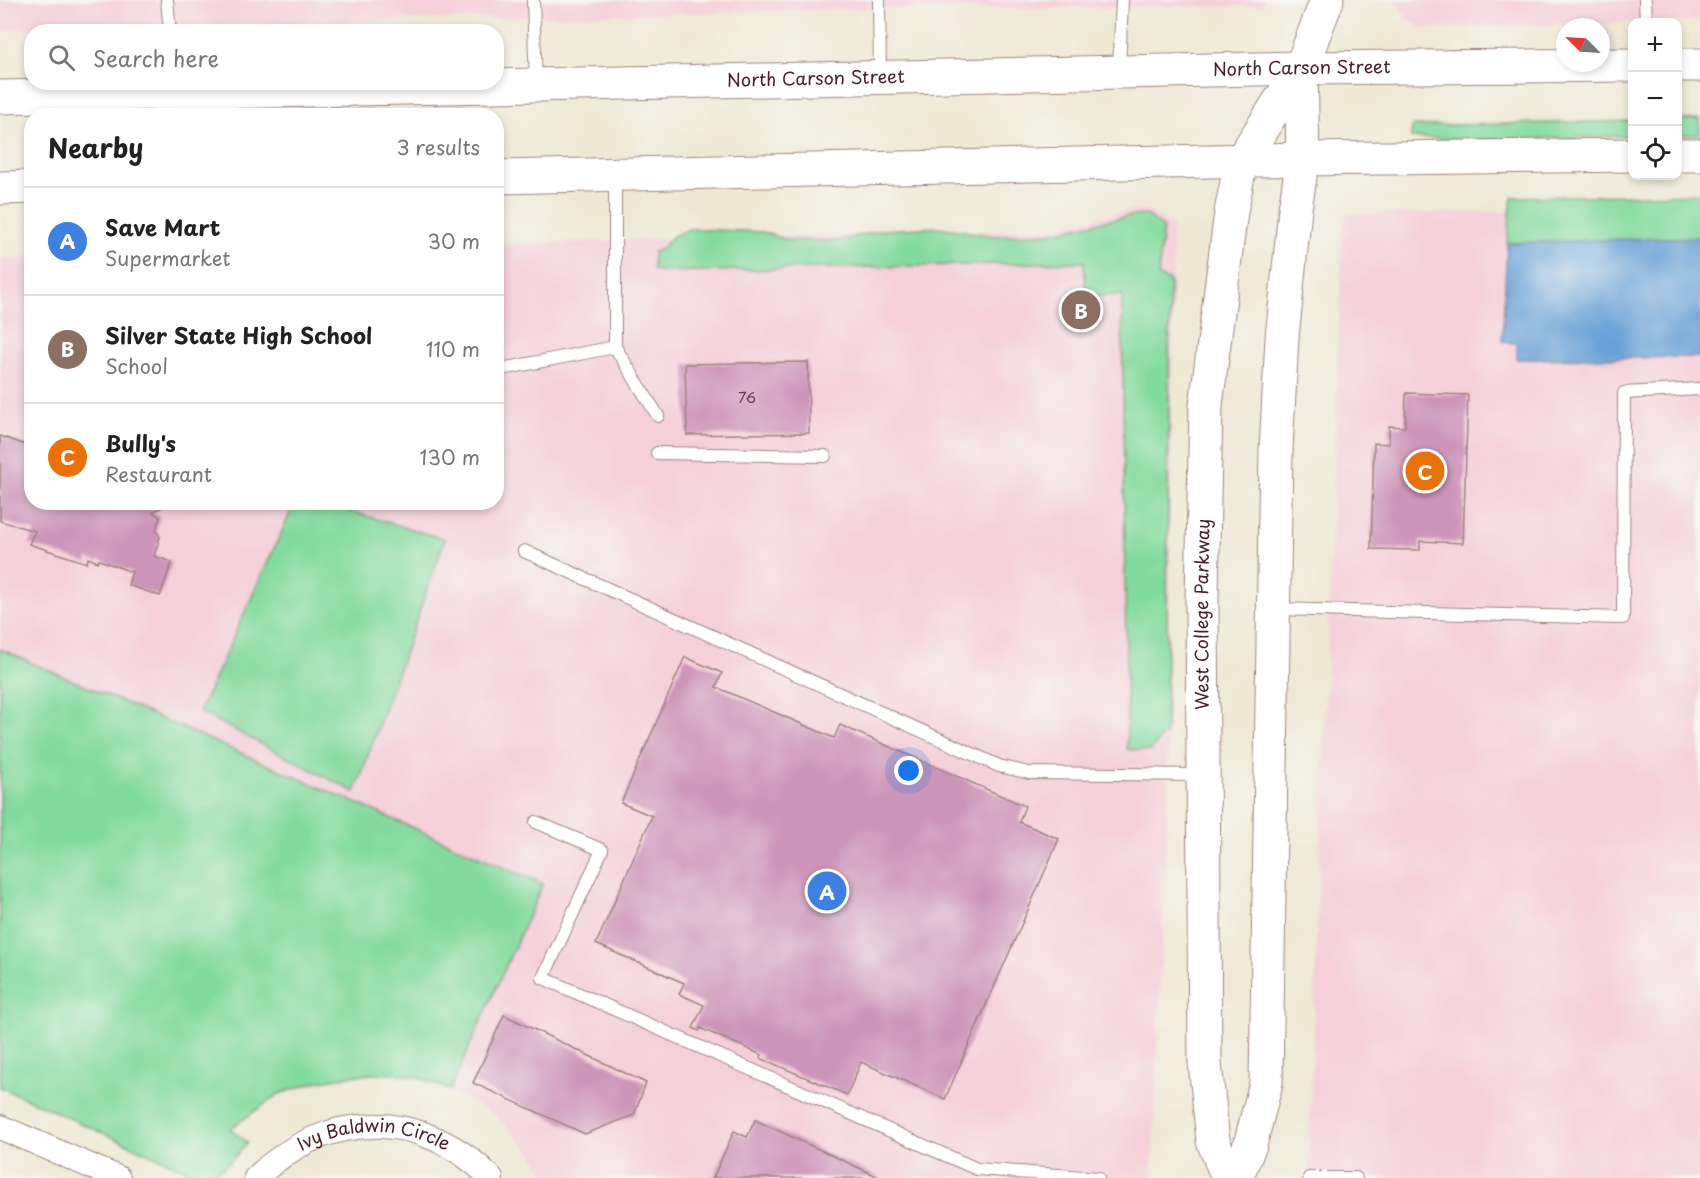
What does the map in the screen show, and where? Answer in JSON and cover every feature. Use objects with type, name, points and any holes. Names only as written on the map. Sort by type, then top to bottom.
[{"type":"main road","name":"West College Parkway","points":[[1228,1178],[1213,1141],[1205,1063],[1202,599],[1206,405],[1231,212],[1241,161],[1301,68],[1327,0]]},
{"type":"main road","name":"North Carson Street","points":[[504,87],[1301,68],[1628,65]]},
{"type":"main road","points":[[1682,65],[1700,65]]},
{"type":"main road","name":"West College Parkway","points":[[1236,1178],[1250,1145],[1266,1083],[1276,450],[1282,338],[1294,209],[1303,159],[1301,68]]},
{"type":"main road","name":"North Carson Street","points":[[0,98],[173,97],[404,90]]},
{"type":"main road","points":[[504,177],[1303,159],[1628,155]]},
{"type":"main road","points":[[1682,155],[1700,155]]},
{"type":"main road","points":[[0,188],[24,187]]},
{"type":"street","name":"Ivy Baldwin Circle","points":[[256,1178],[276,1158],[312,1137],[352,1126],[394,1126],[435,1137],[471,1158],[491,1178]]},
{"type":"street","points":[[0,1127],[118,1178]]},
{"type":"lane","points":[[167,0],[169,24]]},
{"type":"lane","points":[[532,0],[536,86]]},
{"type":"lane","points":[[879,0],[880,78]]},
{"type":"lane","points":[[1119,72],[1122,0]]},
{"type":"lane","points":[[1645,0],[1646,18]]},
{"type":"lane","points":[[615,174],[615,346],[658,416]]},
{"type":"lane","points":[[504,368],[615,346]]},
{"type":"lane","points":[[1274,609],[1623,618],[1624,393],[1700,389]]},
{"type":"lane","points":[[657,453],[825,456]]},
{"type":"lane","points":[[524,551],[999,766],[1029,773],[1203,776]]},
{"type":"lane","points":[[536,822],[602,850],[543,978],[977,1169],[1098,1178]]},
{"type":"lane","points":[[1309,1178],[1356,1178]]},
{"type":"shaded area","points":[[0,0],[1265,0],[1263,6],[855,9],[244,24],[24,24],[24,29],[0,30]]},
{"type":"shaded area","points":[[1394,0],[1700,0],[1700,21],[1682,21],[1682,18],[1628,18],[1628,23],[1610,23],[1610,18],[1556,18],[1556,25],[1422,28],[1409,21]]},
{"type":"shaded area","points":[[1700,209],[1700,1178],[1308,1178],[1343,214]]},
{"type":"shaded area","points":[[1128,210],[1148,210],[1172,226],[1167,827],[1152,1178],[549,1178],[530,1151],[495,1115],[450,1090],[542,884],[0,649],[0,258],[24,257],[24,510],[504,510],[504,244],[1051,229]]},
{"type":"green space","points":[[1700,119],[1700,135],[1682,135],[1682,120]]},
{"type":"green space","points":[[1628,121],[1628,136],[1485,140],[1411,138],[1412,126]]},
{"type":"green space","points":[[1700,194],[1700,237],[1507,243],[1512,197]]},
{"type":"green space","points":[[1146,215],[1163,227],[1158,276],[1170,281],[1166,732],[1150,751],[1127,749],[1122,295],[1086,296],[1084,262],[662,272],[653,270],[653,252],[660,250],[673,236],[689,229],[763,232],[788,240],[837,241],[881,230],[939,227],[995,236],[1049,233],[1128,216]]},
{"type":"green space","points":[[292,510],[346,510],[445,539],[355,792],[199,712]]},
{"type":"green space","points":[[0,649],[543,884],[450,1090],[417,1077],[383,1073],[316,1082],[279,1094],[230,1129],[248,1143],[235,1157],[217,1171],[201,1173],[190,1172],[0,1087]]},
{"type":"water","points":[[1700,237],[1700,357],[1517,359],[1517,344],[1502,341],[1507,243]]},
{"type":"building","points":[[808,362],[809,433],[687,435],[685,364]]},
{"type":"building","points":[[1406,393],[1468,395],[1463,543],[1420,541],[1420,550],[1371,549],[1374,443],[1389,444],[1389,426],[1405,427]]},
{"type":"building","points":[[0,436],[24,444],[24,510],[157,510],[153,512],[160,517],[156,530],[160,537],[154,556],[172,562],[160,596],[128,585],[132,572],[99,560],[98,562],[88,558],[87,563],[29,544],[35,531],[0,521]]},
{"type":"building","points":[[685,657],[722,673],[716,687],[834,738],[840,725],[1025,806],[1019,822],[1059,839],[945,1099],[861,1062],[847,1095],[760,1058],[762,1055],[700,1028],[699,1031],[693,1028],[704,1005],[679,994],[684,983],[596,944],[652,816],[621,803]]},
{"type":"building","points":[[504,1015],[646,1083],[634,1115],[585,1134],[473,1083]]},
{"type":"building","points":[[755,1120],[881,1178],[713,1178],[734,1131],[747,1137]]},
{"type":"place","name":"Silver State High School","points":[[1081,310]]},
{"type":"place","name":"Bully's","points":[[1425,471]]},
{"type":"place","name":"Save Mart","points":[[827,891]]}]
